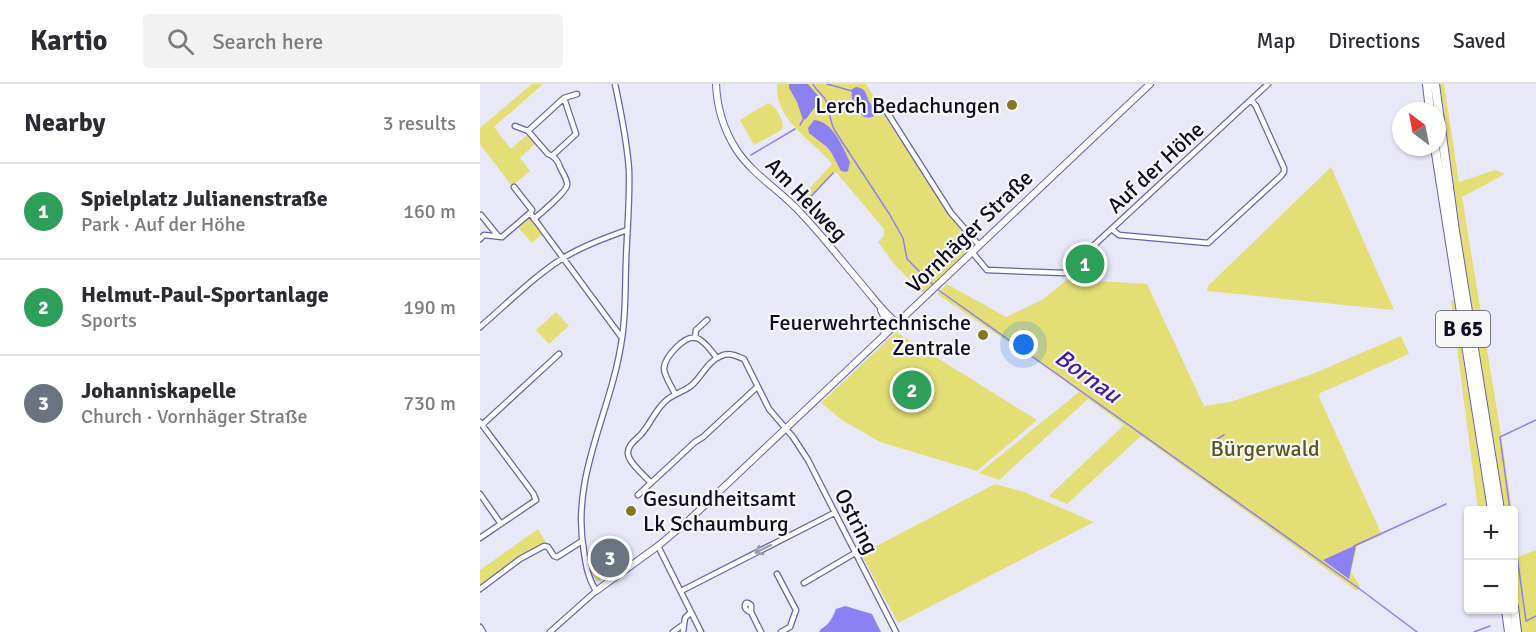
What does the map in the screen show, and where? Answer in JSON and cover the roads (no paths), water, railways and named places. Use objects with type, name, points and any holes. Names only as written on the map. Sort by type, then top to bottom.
[{"type":"highway","points":[[1427,84],[1429,102]]},
{"type":"highway","name":"B 65","points":[[1435,84],[1455,231],[1499,506]]},
{"type":"highway","name":"B 65","points":[[1436,156],[1491,506]]},
{"type":"highway","points":[[1507,614],[1509,632]]},
{"type":"highway","points":[[1515,614],[1516,632]]},
{"type":"main road","name":"Am Helweg","points":[[716,84],[717,100],[724,126],[740,154],[753,170],[800,211],[898,324]]},
{"type":"main road","name":"Vornhäger Straße","points":[[596,591],[658,546],[689,520],[1150,84]]},
{"type":"main road","points":[[876,301],[887,321],[886,332],[881,340]]},
{"type":"street","points":[[596,591],[589,578],[582,542],[581,519],[586,473],[613,381],[625,311],[628,160],[615,84]]},
{"type":"street","name":"Auf der Höhe","points":[[972,252],[987,270],[1064,273],[1268,84]]},
{"type":"street","points":[[528,131],[564,98],[577,94]]},
{"type":"street","points":[[553,155],[576,134],[564,98]]},
{"type":"street","points":[[1113,230],[1119,235],[1208,243],[1281,176],[1284,168],[1256,106],[1251,100]]},
{"type":"street","points":[[883,106],[951,213],[979,245]]},
{"type":"street","points":[[514,126],[528,131],[548,154],[553,155],[568,185],[534,219]]},
{"type":"street","points":[[514,187],[532,210],[530,213],[534,219],[622,338]]},
{"type":"street","points":[[482,237],[502,237],[530,213]]},
{"type":"street","points":[[480,215],[499,237]]},
{"type":"street","points":[[482,237],[492,229]]},
{"type":"street","points":[[480,327],[563,258],[627,230]]},
{"type":"street","points":[[695,338],[696,330],[707,320]]},
{"type":"street","points":[[675,394],[664,367],[667,359],[684,341],[695,338],[707,346],[717,358]]},
{"type":"street","points":[[480,538],[536,501],[533,493],[481,425],[559,354]]},
{"type":"street","points":[[651,483],[629,458],[629,448],[643,432],[659,407],[694,383],[717,358],[727,354],[744,359],[769,410],[786,428]]},
{"type":"street","points":[[638,495],[757,387]]},
{"type":"street","name":"Ostring","points":[[786,428],[808,460],[896,632]]},
{"type":"street","points":[[480,494],[501,524]]},
{"type":"street","points":[[681,591],[834,513]]},
{"type":"street","points":[[480,589],[520,559],[544,546],[548,546],[557,557],[582,542]]},
{"type":"street","points":[[658,546],[701,632]]},
{"type":"street","points":[[804,583],[855,553]]},
{"type":"street","points":[[777,574],[796,610],[790,627],[781,632]]},
{"type":"street","name":"Vornhäger Straße","points":[[550,632],[596,591]]},
{"type":"street","points":[[683,632],[685,618],[691,612]]},
{"type":"street","points":[[751,612],[761,632]]},
{"type":"street","points":[[673,632],[684,624]]},
{"type":"street","points":[[480,627],[483,632]]},
{"type":"waterway","name":"Bornau","points":[[813,84],[826,101],[835,131],[903,238],[907,259],[934,286]]},
{"type":"waterway","points":[[827,84],[852,91]]},
{"type":"waterway","points":[[800,125],[803,120]]},
{"type":"waterway","points":[[751,155],[795,129]]},
{"type":"waterway","points":[[804,204],[833,173]]},
{"type":"waterway","name":"Bornau","points":[[937,289],[1417,632]]},
{"type":"waterway","points":[[1509,506],[1500,437],[1536,420]]},
{"type":"waterway","points":[[1212,442],[1224,435]]},
{"type":"waterway","points":[[1354,546],[1446,504]]},
{"type":"waterway","points":[[1518,560],[1526,621],[1536,616]]},
{"type":"waterway","points":[[1474,632],[1490,626]]},
{"type":"place","name":"Lerch Bedachungen","points":[[1012,105]]},
{"type":"place","name":"Spielplatz Julianenstraße","points":[[1085,264]]},
{"type":"place","name":"Feuerwehrtechnische Zentrale","points":[[983,335]]},
{"type":"place","name":"Helmut-Paul-Sportanlage","points":[[912,390]]},
{"type":"place","name":"Gesundheitsamt Lk Schaumburg","points":[[631,511]]},
{"type":"place","name":"Johanniskapelle","points":[[610,558]]},
{"type":"park label","name":"Bürgerwald","points":[[1265,448]]}]
